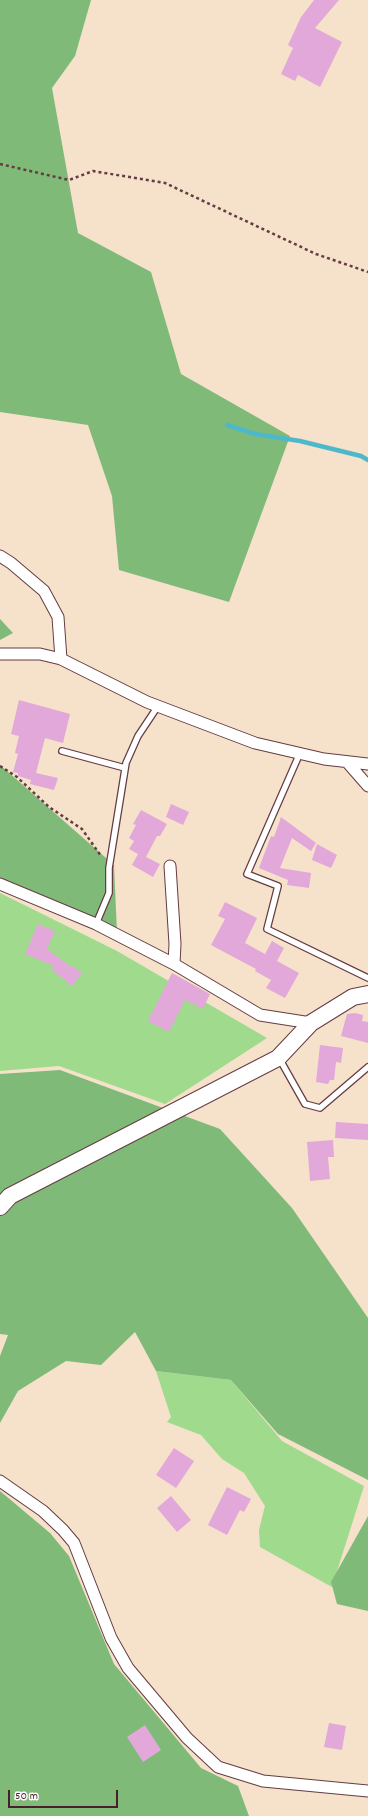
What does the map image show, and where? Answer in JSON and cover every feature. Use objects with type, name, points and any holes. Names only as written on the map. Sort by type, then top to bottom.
[{"type":"street","points":[[0,556],[11,562],[44,591],[58,617],[62,659]]},
{"type":"street","points":[[0,654],[40,654],[62,659],[158,706],[255,742],[324,759],[368,764]]},
{"type":"street","points":[[347,762],[368,786]]},
{"type":"street","points":[[170,866],[175,944],[174,964]]},
{"type":"street","points":[[0,884],[96,924],[174,964],[260,1015],[311,1023]]},
{"type":"street","points":[[0,1207],[10,1196],[278,1058],[311,1023],[353,997],[368,994]]},
{"type":"street","points":[[0,1481],[43,1511],[67,1534],[74,1543],[111,1638],[128,1668],[187,1738],[218,1767],[263,1781],[368,1791]]},
{"type":"lane","points":[[96,924],[109,893],[109,868],[125,768],[138,736],[158,706]]},
{"type":"lane","points":[[62,751],[125,768]]},
{"type":"lane","points":[[300,753],[247,874],[278,886],[267,929],[368,978]]},
{"type":"lane","points":[[278,1058],[305,1104],[320,1108],[368,1067]]},
{"type":"path","points":[[0,164],[69,180],[93,171],[165,183],[316,254],[368,272]]},
{"type":"path","points":[[0,766],[17,777],[49,807],[82,829],[109,868]]},
{"type":"green space","points":[[0,0],[91,0],[75,56],[52,88],[78,233],[151,272],[181,374],[290,436],[229,602],[119,570],[112,496],[88,425],[0,412]]},
{"type":"green space","points":[[0,619],[13,633],[0,640]]},
{"type":"green space","points":[[0,765],[114,865],[117,933],[0,884]]},
{"type":"green space","points":[[0,893],[117,951],[267,1038],[165,1104],[59,1066],[0,1071]]},
{"type":"green space","points":[[60,1070],[220,1129],[292,1208],[368,1318],[368,1480],[278,1434],[231,1380],[156,1371],[135,1332],[101,1365],[66,1361],[18,1391],[0,1423],[0,1356],[8,1335],[0,1334],[0,1074]]},
{"type":"green space","points":[[156,1371],[231,1380],[282,1441],[364,1486],[332,1587],[260,1547],[259,1530],[265,1506],[244,1473],[222,1459],[201,1435],[167,1422],[171,1417]]},
{"type":"green space","points":[[0,1491],[50,1533],[69,1556],[114,1664],[201,1768],[238,1786],[249,1816],[0,1816]]},
{"type":"green space","points":[[368,1516],[368,1611],[337,1604],[331,1582]]},
{"type":"building","points":[[314,0],[339,0],[315,28],[342,42],[320,87],[298,75],[295,81],[281,74],[293,48],[288,45],[301,17]]},
{"type":"building","points":[[19,700],[70,714],[63,743],[45,738],[36,773],[58,778],[54,790],[30,784],[31,780],[18,776],[18,773],[13,772],[18,754],[15,753],[19,736],[11,734]]},
{"type":"building","points":[[171,804],[189,812],[183,825],[166,817]]},
{"type":"building","points":[[141,810],[167,824],[160,836],[157,836],[146,857],[160,864],[153,877],[132,865],[138,854],[129,849],[134,841],[129,838],[136,825],[133,824]]},
{"type":"building","points":[[281,817],[316,843],[311,851],[292,838],[280,868],[311,873],[309,888],[287,885],[288,880],[259,868],[271,836],[274,837]]},
{"type":"building","points":[[317,844],[337,855],[331,868],[312,860]]},
{"type":"building","points":[[225,902],[257,918],[245,943],[265,954],[272,941],[284,948],[277,961],[299,973],[285,998],[266,988],[271,980],[255,971],[256,969],[211,945],[225,919],[218,916]]},
{"type":"building","points":[[38,924],[55,931],[47,949],[71,967],[72,966],[82,973],[72,986],[51,969],[54,966],[25,954]]},
{"type":"building","points":[[172,973],[210,994],[203,1009],[185,1000],[169,1032],[148,1021]]},
{"type":"building","points":[[355,1013],[363,1015],[362,1021],[368,1022],[368,1043],[341,1036],[347,1014]]},
{"type":"building","points":[[320,1045],[343,1048],[341,1063],[336,1062],[334,1080],[330,1080],[328,1084],[316,1082]]},
{"type":"building","points":[[336,1122],[368,1124],[368,1140],[335,1138]]},
{"type":"building","points":[[333,1140],[334,1157],[328,1157],[330,1179],[310,1181],[307,1142]]},
{"type":"building","points":[[174,1448],[194,1461],[176,1488],[156,1475]]},
{"type":"building","points":[[227,1487],[251,1499],[244,1512],[240,1510],[227,1535],[208,1525]]},
{"type":"building","points":[[171,1496],[191,1520],[177,1532],[157,1508]]},
{"type":"building","points":[[329,1723],[346,1726],[342,1750],[324,1747]]},
{"type":"building","points":[[145,1725],[161,1750],[143,1762],[127,1737]]},
{"type":"waterway","points":[[227,425],[255,434],[300,441],[361,456],[368,460]]}]
